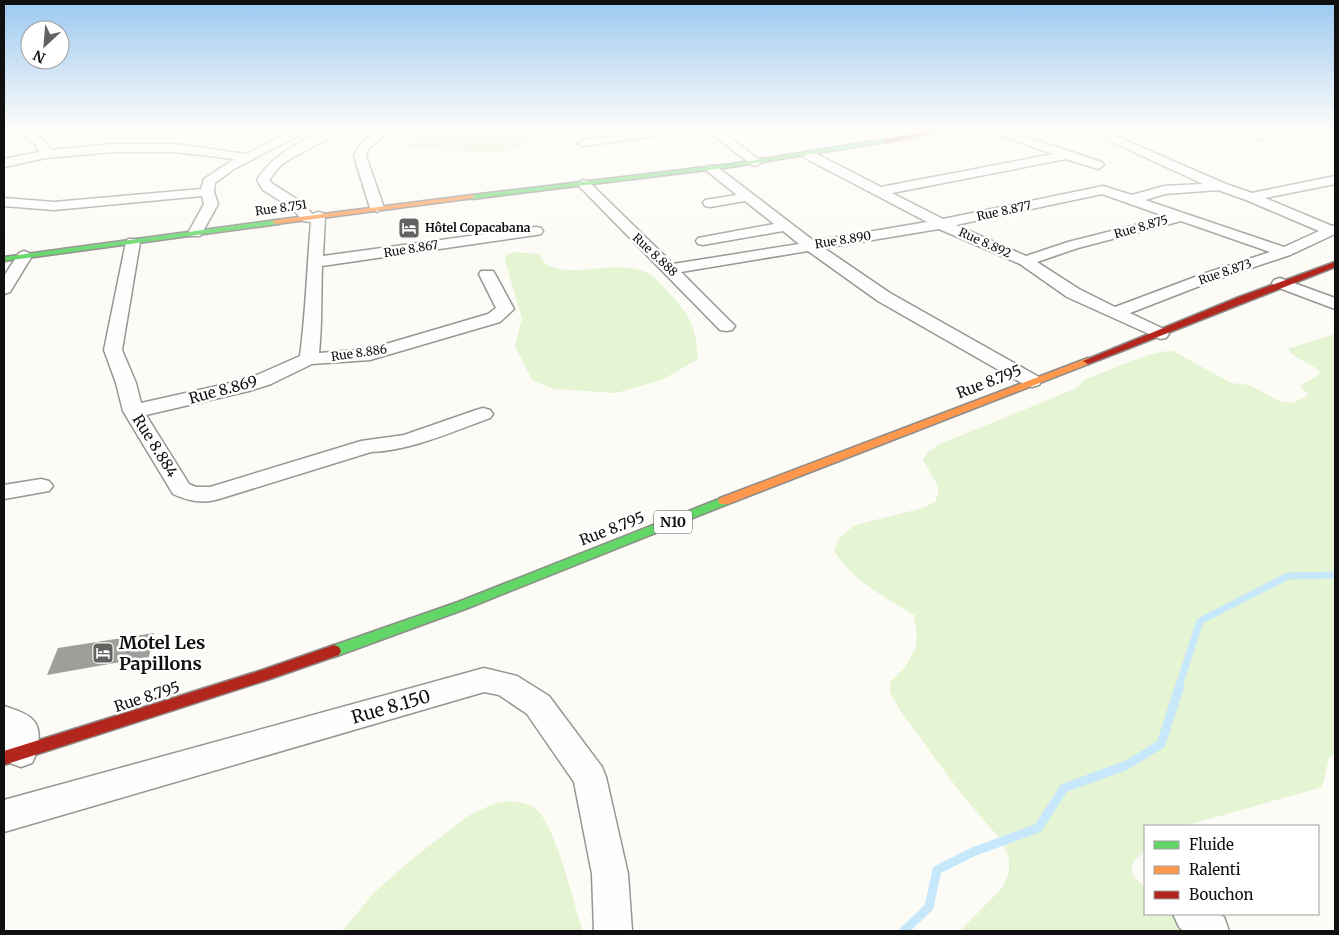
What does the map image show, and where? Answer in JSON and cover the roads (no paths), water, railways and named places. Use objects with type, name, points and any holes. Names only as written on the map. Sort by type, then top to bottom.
[{"type":"main road","name":"Rue 8.751","points":[[4,259],[377,208],[681,173]]},
{"type":"main road","name":"Rue 8.795","points":[[12,756],[264,675],[463,605],[537,574],[1032,381],[1160,334],[1280,283],[1335,264]]},
{"type":"street","points":[[196,233],[210,204],[207,192],[209,182],[221,173]]},
{"type":"street","points":[[268,173],[263,180],[268,187],[313,217]]},
{"type":"street","points":[[365,173],[377,208]]},
{"type":"street","name":"Rue 8.890","points":[[717,173],[784,227],[811,246],[941,224]]},
{"type":"street","name":"Rue 8.892","points":[[842,173],[941,224],[1026,261],[1073,293],[1160,334]]},
{"type":"street","points":[[878,192],[977,173]]},
{"type":"street","points":[[1188,173],[1220,187],[1333,229]]},
{"type":"street","points":[[1251,197],[1335,180]]},
{"type":"street","name":"Rue 8.888","points":[[583,184],[666,268],[671,269],[726,326]]},
{"type":"street","points":[[1131,200],[1164,190],[1220,187]]},
{"type":"street","name":"Rue 8.877","points":[[941,224],[1103,190],[1182,218]]},
{"type":"street","points":[[4,202],[54,206],[207,192]]},
{"type":"street","points":[[710,203],[748,197]]},
{"type":"street","name":"Rue 8.886","points":[[313,217],[316,262],[310,359],[370,354],[494,318],[505,310],[501,298],[487,274]]},
{"type":"street","name":"Rue 8.875","points":[[1026,261],[1073,245],[1182,218],[1285,252]]},
{"type":"street","points":[[703,241],[784,227]]},
{"type":"street","name":"Rue 8.873","points":[[1114,313],[1209,277],[1285,252],[1333,229]]},
{"type":"street","name":"Rue 8.867","points":[[316,262],[536,231]]},
{"type":"street","name":"Rue 8.884","points":[[133,242],[126,269],[117,335],[113,350],[126,383],[133,411],[182,489],[193,494],[210,494],[369,446],[382,446],[402,441],[483,414]]},
{"type":"street","points":[[671,269],[811,246],[884,297],[1032,381]]},
{"type":"street","points":[[4,290],[24,256]]},
{"type":"street","points":[[1280,283],[1335,304]]},
{"type":"street","name":"Rue 8.869","points":[[133,411],[256,382],[310,359]]},
{"type":"street","points":[[4,492],[41,486]]},
{"type":"street","name":"Rue 8.150","points":[[4,816],[484,680],[506,684],[538,705],[590,777],[610,874],[612,931]]},
{"type":"street","points":[[4,719],[22,729],[12,756]]},
{"type":"street","points":[[1193,915],[1210,931]]},
{"type":"waterway","points":[[1179,686],[1200,621],[1288,576],[1335,575]]},
{"type":"waterway","points":[[904,931],[929,907],[937,870],[973,852],[1038,828],[1064,788],[1127,765],[1161,744],[1180,685]]},
{"type":"place","name":"Hôtel Copacabana","points":[[409,228]]},
{"type":"place","name":"Motel Les Papillons","points":[[103,653]]}]
